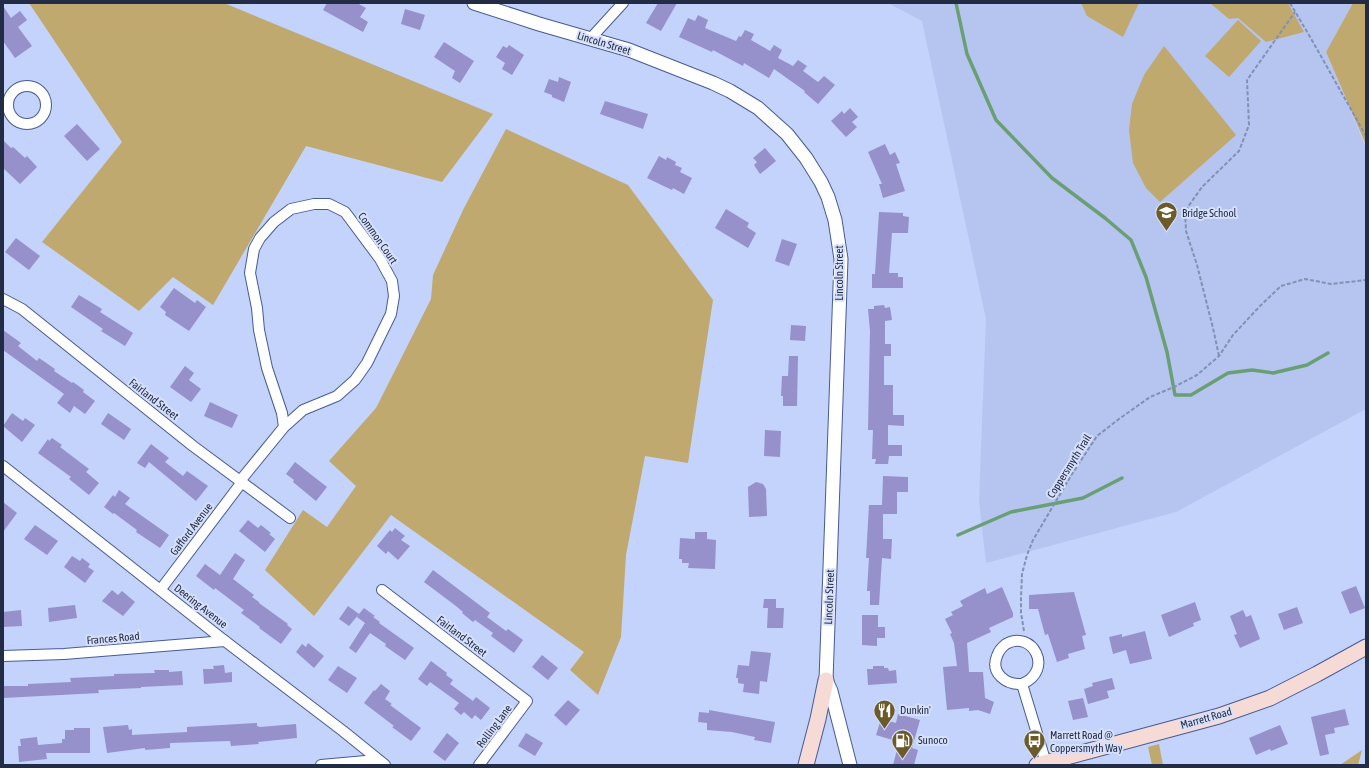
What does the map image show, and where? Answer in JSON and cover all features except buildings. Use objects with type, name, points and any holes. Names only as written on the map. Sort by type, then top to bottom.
[{"type":"main road","name":"Marrett Road","points":[[1042,764],[1218,716],[1270,698],[1366,647]]},
{"type":"main road","points":[[806,765],[826,680]]},
{"type":"street","name":"Lincoln Street","points":[[474,3],[539,24],[629,50],[730,91],[758,108],[783,130],[806,158],[821,182],[828,197],[835,220],[841,259],[826,680],[831,691],[850,765]]},
{"type":"street","points":[[591,38],[623,3]]},
{"type":"street","name":"Common Court","points":[[241,482],[284,427],[302,410],[338,396],[355,380],[367,363],[391,314],[394,296],[392,281],[380,260],[345,212],[329,204],[314,204],[291,210],[274,222],[260,238],[254,248],[250,273],[257,308],[259,330],[267,368],[282,413],[284,427]]},
{"type":"street","name":"Fairland Street","points":[[3,299],[22,309],[193,446],[290,518]]},
{"type":"street","name":"Deering Avenue","points":[[3,466],[381,762]]},
{"type":"street","name":"Gafford Avenue","points":[[160,589],[241,482]]},
{"type":"street","name":"Fairland Street","points":[[382,590],[527,701]]},
{"type":"street","name":"Frances Road","points":[[3,656],[64,654],[225,641]]},
{"type":"street","points":[[1009,642],[1024,642],[1030,645],[1038,656],[1038,670],[1034,677],[1022,684],[1015,685],[1008,683],[1002,678],[996,666],[998,652],[1009,642]]},
{"type":"street","points":[[1022,684],[1042,764]]},
{"type":"street","name":"Rolling Lane","points":[[479,765],[527,701]]},
{"type":"street","points":[[321,765],[381,762]]},
{"type":"path","points":[[1290,3],[1366,136]]},
{"type":"path","points":[[1218,356],[1213,328],[1197,265],[1186,231],[1185,211],[1202,187],[1239,151],[1249,125],[1247,80],[1294,12]]},
{"type":"path","name":"Coppersmyth Trail","points":[[1024,642],[1025,632],[1021,613],[1022,574],[1027,555],[1033,540],[1072,474],[1097,436],[1150,397],[1197,375],[1218,356],[1233,335],[1281,286],[1305,279],[1331,284],[1366,280]]},
{"type":"shaded area","points":[[29,3],[224,3],[493,114],[442,182],[306,146],[213,305],[173,277],[139,311],[42,242],[122,142]]},
{"type":"shaded area","name":"Bridge School","points":[[888,3],[1353,3],[1326,52],[1366,148],[1366,409],[1176,512],[986,563],[979,501],[986,319],[922,21]]},
{"type":"shaded area","points":[[1081,3],[1139,3],[1123,37],[1087,16]]},
{"type":"shaded area","points":[[1210,3],[1288,3],[1304,32],[1266,42],[1238,18],[1229,19]]},
{"type":"shaded area","points":[[1353,3],[1366,3],[1366,145],[1326,52]]},
{"type":"shaded area","points":[[1238,20],[1261,41],[1229,77],[1205,56]]},
{"type":"shaded area","points":[[1164,46],[1236,135],[1160,202],[1146,188],[1133,163],[1129,130],[1132,104],[1144,75]]},
{"type":"shaded area","points":[[506,129],[628,185],[713,300],[688,463],[645,456],[626,555],[621,637],[598,695],[570,670],[584,652],[391,515],[314,616],[265,570],[303,510],[327,527],[356,486],[329,461],[376,408],[431,299],[433,275],[464,208]]},
{"type":"shaded area","points":[[1159,744],[1163,765],[1152,765],[1148,747]]},
{"type":"shaded area","points":[[1362,750],[1358,765],[1340,765]]},
{"type":"waterway","points":[[956,3],[967,54],[996,120],[1052,178],[1105,218],[1131,240],[1146,277],[1167,352],[1175,395],[1191,395],[1228,373],[1252,370],[1273,373],[1307,365],[1328,353]]},
{"type":"waterway","points":[[958,535],[1011,512],[1083,498],[1122,478]]},
{"type":"place","name":"Bridge School","points":[[1167,232]]},
{"type":"place","name":"Dunkin'","points":[[885,730]]},
{"type":"place","name":"Sunoco","points":[[903,760]]},
{"type":"place","name":"Marrett Road @ Coppersmyth Way","points":[[1034,760]]}]
